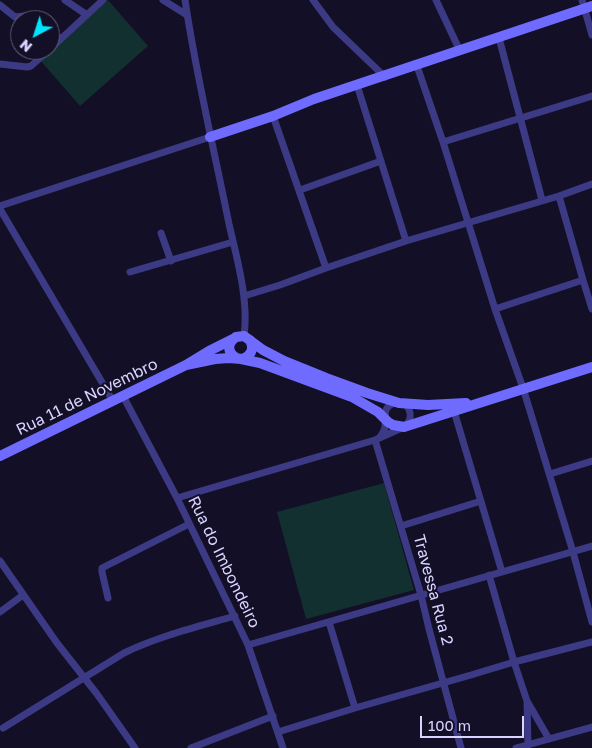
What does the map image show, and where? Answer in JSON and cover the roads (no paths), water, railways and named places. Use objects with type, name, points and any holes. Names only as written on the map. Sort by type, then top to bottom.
[{"type":"main road","points":[[210,137],[273,116],[314,99],[499,38],[586,5]]},
{"type":"main road","name":"Rua 11 de Novembro","points":[[0,456],[186,365],[236,336],[247,338]]},
{"type":"main road","points":[[233,339],[230,349],[234,356],[241,359],[248,357],[252,351],[252,344],[247,338]]},
{"type":"main road","points":[[247,338],[263,350],[284,361],[399,403],[428,405],[482,401]]},
{"type":"main road","name":"Rua 11 de Novembro","points":[[186,365],[215,359],[241,359],[260,363],[343,394],[370,406],[393,426],[404,427]]},
{"type":"main road","points":[[404,427],[592,367]]},
{"type":"street","points":[[65,0],[87,14]]},
{"type":"street","points":[[61,39],[104,0]]},
{"type":"street","points":[[163,0],[187,15]]},
{"type":"street","points":[[185,0],[210,137],[244,296],[247,338]]},
{"type":"street","points":[[313,0],[333,27],[385,76]]},
{"type":"street","points":[[436,0],[460,51]]},
{"type":"street","points":[[586,5],[592,35]]},
{"type":"street","points":[[499,38],[542,200]]},
{"type":"street","points":[[0,64],[27,67],[37,60]]},
{"type":"street","points":[[417,66],[443,142],[495,309],[523,388],[550,474],[592,622]]},
{"type":"street","points":[[357,85],[406,241]]},
{"type":"street","points":[[443,142],[592,96]]},
{"type":"street","points":[[273,116],[326,268]]},
{"type":"street","points":[[113,401],[0,207],[210,137]]},
{"type":"street","points":[[300,190],[381,161]]},
{"type":"street","points":[[244,296],[280,286],[406,241],[559,196],[592,184]]},
{"type":"street","points":[[559,196],[592,309]]},
{"type":"street","points":[[161,233],[171,261]]},
{"type":"street","points":[[130,272],[233,242]]},
{"type":"street","points":[[495,309],[583,280]]},
{"type":"street","name":"Rua do Imbondeiro","points":[[123,396],[177,498],[235,616],[248,645],[283,748]]},
{"type":"street","points":[[177,498],[378,438],[404,427],[410,421],[411,414],[405,405],[394,403],[389,406],[384,418],[385,427],[378,438]]},
{"type":"street","points":[[454,411],[502,572]]},
{"type":"street","name":"Travessa Rua 2","points":[[378,438],[461,748]]},
{"type":"street","points":[[550,474],[592,461]]},
{"type":"street","points":[[401,526],[481,501]]},
{"type":"street","points":[[108,598],[102,568],[189,524]]},
{"type":"street","points":[[248,645],[592,546]]},
{"type":"street","points":[[0,561],[57,643],[85,678],[135,748]]},
{"type":"street","points":[[489,576],[527,701],[549,739]]},
{"type":"street","points":[[0,612],[23,594]]},
{"type":"street","points":[[3,728],[107,663],[140,646],[235,616]]},
{"type":"street","points":[[329,622],[354,708]]},
{"type":"street","points":[[278,732],[514,662],[592,642]]},
{"type":"street","points":[[527,701],[528,745]]},
{"type":"street","points":[[191,748],[272,716]]},
{"type":"street","points":[[516,748],[592,727]]}]
